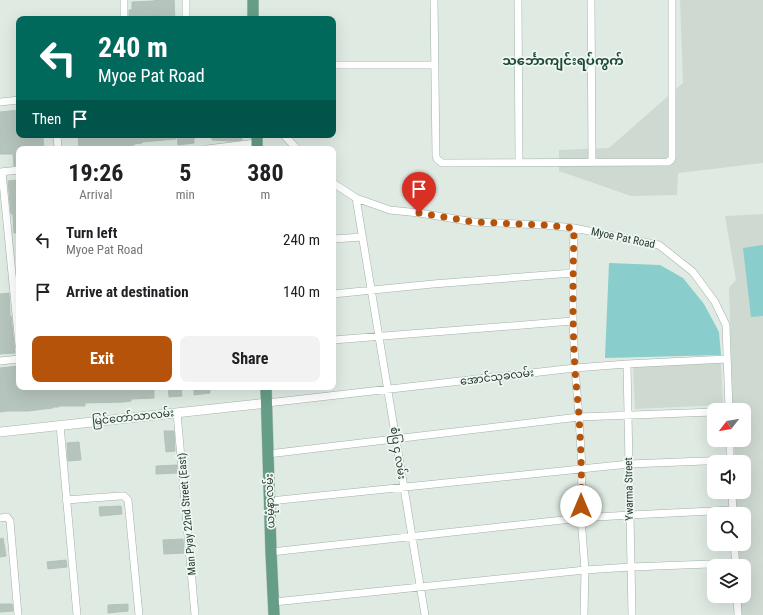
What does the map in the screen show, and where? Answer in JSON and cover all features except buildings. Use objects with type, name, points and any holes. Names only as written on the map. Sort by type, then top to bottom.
[{"type":"main road","points":[[253,0],[253,16]]},
{"type":"main road","name":"ယမုံနာလမ်း","points":[[266,390],[274,615]]},
{"type":"main road","name":"မြင်တော်သာလမ်း","points":[[0,432],[267,403]]},
{"type":"street","points":[[124,0],[124,16]]},
{"type":"street","points":[[186,0],[186,16]]},
{"type":"street","points":[[434,0],[436,156],[442,163],[668,162],[671,160],[672,0]]},
{"type":"street","points":[[518,0],[519,162]]},
{"type":"street","points":[[591,0],[592,162]]},
{"type":"street","points":[[336,65],[435,65]]},
{"type":"street","points":[[0,102],[16,100]]},
{"type":"street","points":[[287,138],[294,146]]},
{"type":"street","points":[[228,146],[257,142]]},
{"type":"street","points":[[16,170],[1,172],[16,285]]},
{"type":"street","name":"Myoe Pat Road","points":[[336,185],[356,198],[390,210],[474,222],[574,228],[658,245],[693,272],[715,302],[726,325],[730,403]]},
{"type":"street","name":"စံပြ ၄ လမ်း","points":[[356,198],[425,615]]},
{"type":"street","points":[[574,228],[573,321],[582,469],[581,518],[585,570],[584,615]]},
{"type":"street","points":[[336,239],[362,237]]},
{"type":"street","points":[[336,294],[433,284],[573,273]]},
{"type":"street","points":[[336,340],[573,321]]},
{"type":"street","points":[[0,361],[16,359]]},
{"type":"street","name":"အောင်သုခလမ်း","points":[[267,403],[575,368],[727,359]]},
{"type":"street","name":"Ywarma Street","points":[[627,364],[632,615]]},
{"type":"street","points":[[268,454],[579,416],[707,412]]},
{"type":"street","name":"Man Pyay 22nd Street (East)","points":[[177,413],[195,615]]},
{"type":"street","points":[[60,425],[78,615]]},
{"type":"street","points":[[270,501],[629,464],[707,462]]},
{"type":"street","points":[[66,500],[120,496],[124,496],[128,500],[139,615]]},
{"type":"street","points":[[271,552],[581,518],[707,513]]},
{"type":"street","points":[[0,518],[7,517],[10,521],[18,615]]},
{"type":"street","points":[[274,602],[585,570],[707,565]]},
{"type":"street","points":[[737,603],[738,615]]},
{"type":"shaded area","points":[[680,0],[763,0],[763,163],[678,173],[677,195],[631,196],[559,171],[559,150],[609,148],[683,83]]},
{"type":"shaded area","points":[[763,214],[763,615],[741,615],[740,603],[751,603],[751,559],[739,559],[738,551],[751,551],[751,507],[737,507],[736,499],[751,499],[751,455],[735,455],[734,447],[751,447],[751,403],[733,403],[729,288],[736,280],[725,216]]},
{"type":"shaded area","points":[[721,363],[723,403],[707,403],[707,406],[635,409],[633,367]]},
{"type":"water","points":[[763,245],[763,316],[751,317],[743,248]]},
{"type":"water","points":[[609,263],[660,265],[683,278],[704,304],[719,332],[721,355],[605,358]]},
{"type":"district","name":"သင်္ဘောကျင်းရပ်ကွက်","points":[[563,60]]},
{"type":"route","points":[[419,213],[474,222],[574,228],[574,337],[582,469],[581,506]]}]
